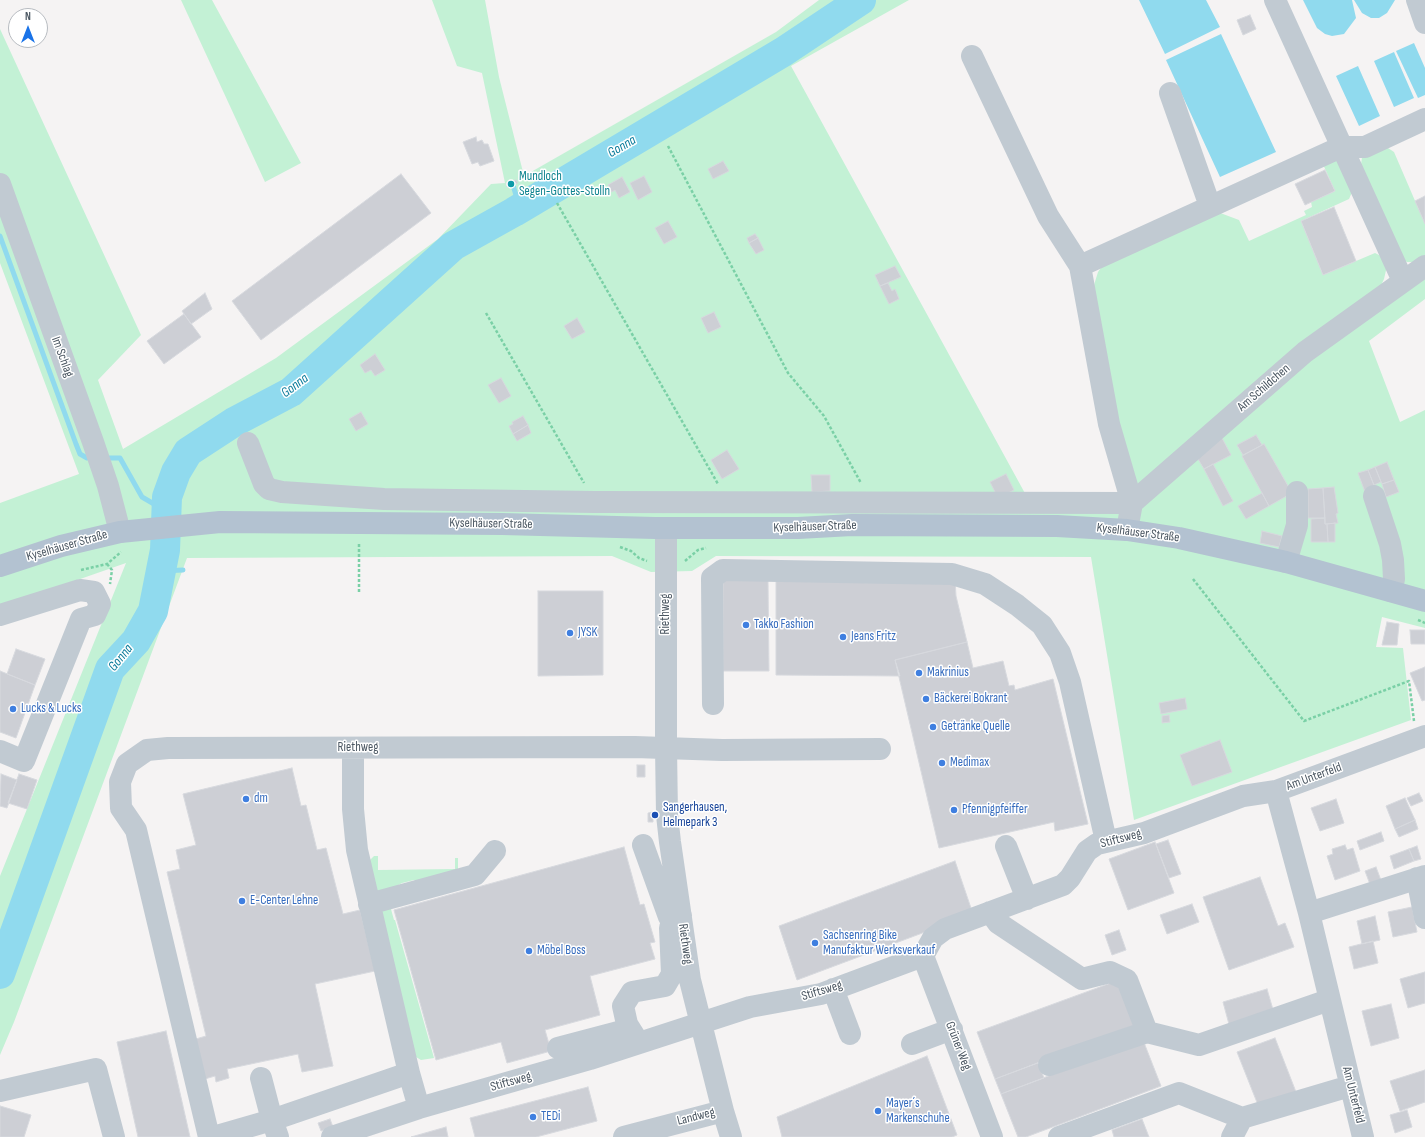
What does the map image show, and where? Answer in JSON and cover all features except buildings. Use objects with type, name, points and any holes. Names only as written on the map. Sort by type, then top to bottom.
[{"type":"main road","name":"Kyselhäuser Straße","points":[[0,566],[61,546],[128,530],[196,524],[502,524],[660,528],[791,528],[872,525],[1056,526],[1127,530],[1179,538],[1286,562],[1425,601]]},
{"type":"street","points":[[1275,0],[1403,281]]},
{"type":"street","points":[[1417,0],[1425,23]]},
{"type":"street","points":[[972,56],[1048,216],[1080,266],[1109,424],[1132,503],[1127,530]]},
{"type":"street","points":[[1170,93],[1210,206]]},
{"type":"street","points":[[1080,266],[1341,147],[1365,147],[1425,119]]},
{"type":"street","name":"Im Schlag","points":[[0,184],[110,491],[128,530]]},
{"type":"street","name":"Am Schildchen","points":[[1132,503],[1304,352],[1425,266]]},
{"type":"street","points":[[248,443],[264,484],[269,489],[278,492],[384,499],[595,502],[1132,503]]},
{"type":"street","points":[[1286,562],[1297,525],[1297,492]]},
{"type":"street","points":[[1374,496],[1390,544],[1393,560],[1394,579],[1391,591]]},
{"type":"street","name":"Riethweg","points":[[655,502],[660,528],[667,815],[675,916],[723,1111],[732,1137]]},
{"type":"street","points":[[872,502],[872,525]]},
{"type":"street","points":[[713,704],[712,578],[723,570],[952,574],[985,584],[1017,605],[1042,625],[1060,653],[1070,682],[1106,841]]},
{"type":"street","points":[[0,615],[80,590],[94,592],[100,604],[95,615],[81,619],[24,761],[0,751]]},
{"type":"street","name":"Am Unterfeld","points":[[1363,1137],[1309,913],[1276,791],[1420,738]]},
{"type":"street","name":"Riethweg","points":[[210,1137],[136,830],[121,808],[120,782],[127,764],[147,750],[666,747],[722,750],[880,749]]},
{"type":"street","points":[[353,748],[354,830],[357,850],[408,1073],[419,1108]]},
{"type":"street","name":"Stiftsweg","points":[[332,1137],[419,1108],[569,1066],[634,1036],[701,1023],[750,1007],[812,997],[923,956],[937,933],[1063,885],[1070,878],[1087,851],[1097,844],[1144,833],[1243,796],[1276,791]]},
{"type":"street","points":[[558,1048],[634,1036],[624,1006],[632,992],[665,986],[672,974],[675,916],[643,845]]},
{"type":"street","points":[[1006,846],[1027,899]]},
{"type":"street","points":[[369,904],[475,875],[494,851]]},
{"type":"street","points":[[1309,913],[1421,877],[1425,918]]},
{"type":"street","points":[[990,912],[998,922],[1082,979],[1110,972],[1126,980],[1147,1032]]},
{"type":"street","name":"Grüner Weg","points":[[923,956],[992,1137]]},
{"type":"street","points":[[833,989],[850,1034]]},
{"type":"street","points":[[1050,1065],[1147,1032],[1199,1045],[1330,1000]]},
{"type":"street","points":[[912,1044],[952,1029]]},
{"type":"street","points":[[0,1090],[96,1069],[114,1137]]},
{"type":"street","points":[[213,1137],[275,1128],[408,1073]]},
{"type":"street","points":[[261,1078],[275,1128]]},
{"type":"street","points":[[1059,1137],[1179,1093],[1242,1118],[1350,1086]]},
{"type":"street","name":"Landweg","points":[[624,1137],[723,1111]]},
{"type":"street","points":[[1232,1137],[1242,1118]]},
{"type":"path","points":[[668,146],[788,373],[824,416],[872,502]]},
{"type":"path","points":[[557,203],[728,502]]},
{"type":"path","points":[[486,313],[595,502]]},
{"type":"path","points":[[359,542],[359,592]]},
{"type":"path","points":[[1193,579],[1304,721],[1409,681],[1420,738]]},
{"type":"green space","points":[[181,0],[212,0],[301,163],[265,182]]},
{"type":"green space","points":[[432,0],[485,0],[499,77],[524,176],[776,32],[819,0],[909,0],[791,66],[1027,497],[1114,494],[1122,490],[1094,285],[1098,272],[1105,262],[1215,211],[1239,220],[1249,241],[1306,215],[1304,211],[1312,207],[1311,202],[1335,191],[1322,162],[1330,159],[1339,161],[1353,190],[1349,199],[1301,221],[1323,275],[1375,253],[1383,257],[1387,266],[1384,279],[1378,292],[1425,257],[1425,299],[1369,341],[1400,422],[1425,410],[1425,628],[1382,617],[1376,647],[1403,648],[1411,720],[1134,820],[1091,557],[716,556],[692,571],[651,572],[612,556],[187,558],[14,1022],[0,1055],[0,876],[126,563],[0,607],[0,503],[79,474],[0,263],[0,29],[141,335],[98,380],[123,449],[276,358],[438,239],[491,184],[505,183],[482,73],[457,66]]},
{"type":"green space","points":[[1385,146],[1394,152],[1425,224],[1425,255],[1416,262],[1407,262],[1399,258],[1361,165],[1362,157]]},
{"type":"green space","points":[[374,856],[378,856],[378,870],[455,869],[455,858],[458,858],[458,872],[422,885],[414,880],[402,883],[378,896],[370,860]]},
{"type":"green space","points":[[389,902],[434,1058],[421,1060],[416,1057],[377,905]]},
{"type":"water","points":[[1139,0],[1206,0],[1220,27],[1165,54]]},
{"type":"water","points":[[1303,0],[1352,0],[1356,18],[1344,34],[1332,36],[1325,34],[1317,28]]},
{"type":"water","points":[[1354,0],[1395,0],[1387,13],[1379,18],[1371,18],[1362,13]]},
{"type":"water","points":[[1221,34],[1276,152],[1220,177],[1166,60]]},
{"type":"water","points":[[1414,43],[1425,68],[1425,95],[1418,98],[1396,51]]},
{"type":"water","points":[[1394,52],[1414,98],[1394,107],[1374,61]]},
{"type":"water","points":[[1358,66],[1380,116],[1359,126],[1336,76]]},
{"type":"waterway","name":"Gonna","points":[[0,974],[110,669],[136,641],[153,611],[165,550],[167,497],[176,472],[188,452],[234,422],[291,392],[453,246],[514,212],[783,52],[861,0]]},
{"type":"waterway","points":[[513,185],[520,209]]},
{"type":"waterway","points":[[0,236],[76,444],[80,454],[87,458]]},
{"type":"waterway","points":[[110,458],[120,458],[142,497],[166,511]]},
{"type":"waterway","points":[[162,571],[183,570]]},
{"type":"place","name":"Mundloch Segen-Gottes-Stolln","points":[[511,184]]},
{"type":"place","name":"Takko Fashion","points":[[746,625]]},
{"type":"place","name":"JYSK","points":[[570,633]]},
{"type":"place","name":"Jeans Fritz","points":[[843,637]]},
{"type":"place","name":"Makrinius","points":[[919,673]]},
{"type":"place","name":"Bäckerei Bokrant","points":[[926,699]]},
{"type":"place","name":"Lucks & Lucks","points":[[13,709]]},
{"type":"place","name":"Getränke Quelle","points":[[933,727]]},
{"type":"place","name":"Medimax","points":[[942,763]]},
{"type":"place","name":"dm","points":[[246,799]]},
{"type":"place","name":"Pfennigpfeiffer","points":[[954,810]]},
{"type":"place","name":"Sangerhausen, Helmepark 3","points":[[655,815]]},
{"type":"place","name":"E-Center Lehne","points":[[242,901]]},
{"type":"place","name":"Sachsenring Bike Manufaktur Werksverkauf","points":[[815,943]]},
{"type":"place","name":"Möbel Boss","points":[[529,951]]},
{"type":"place","name":"Mayer´s Markenschuhe","points":[[878,1111]]},
{"type":"place","name":"TEDi","points":[[533,1117]]}]
